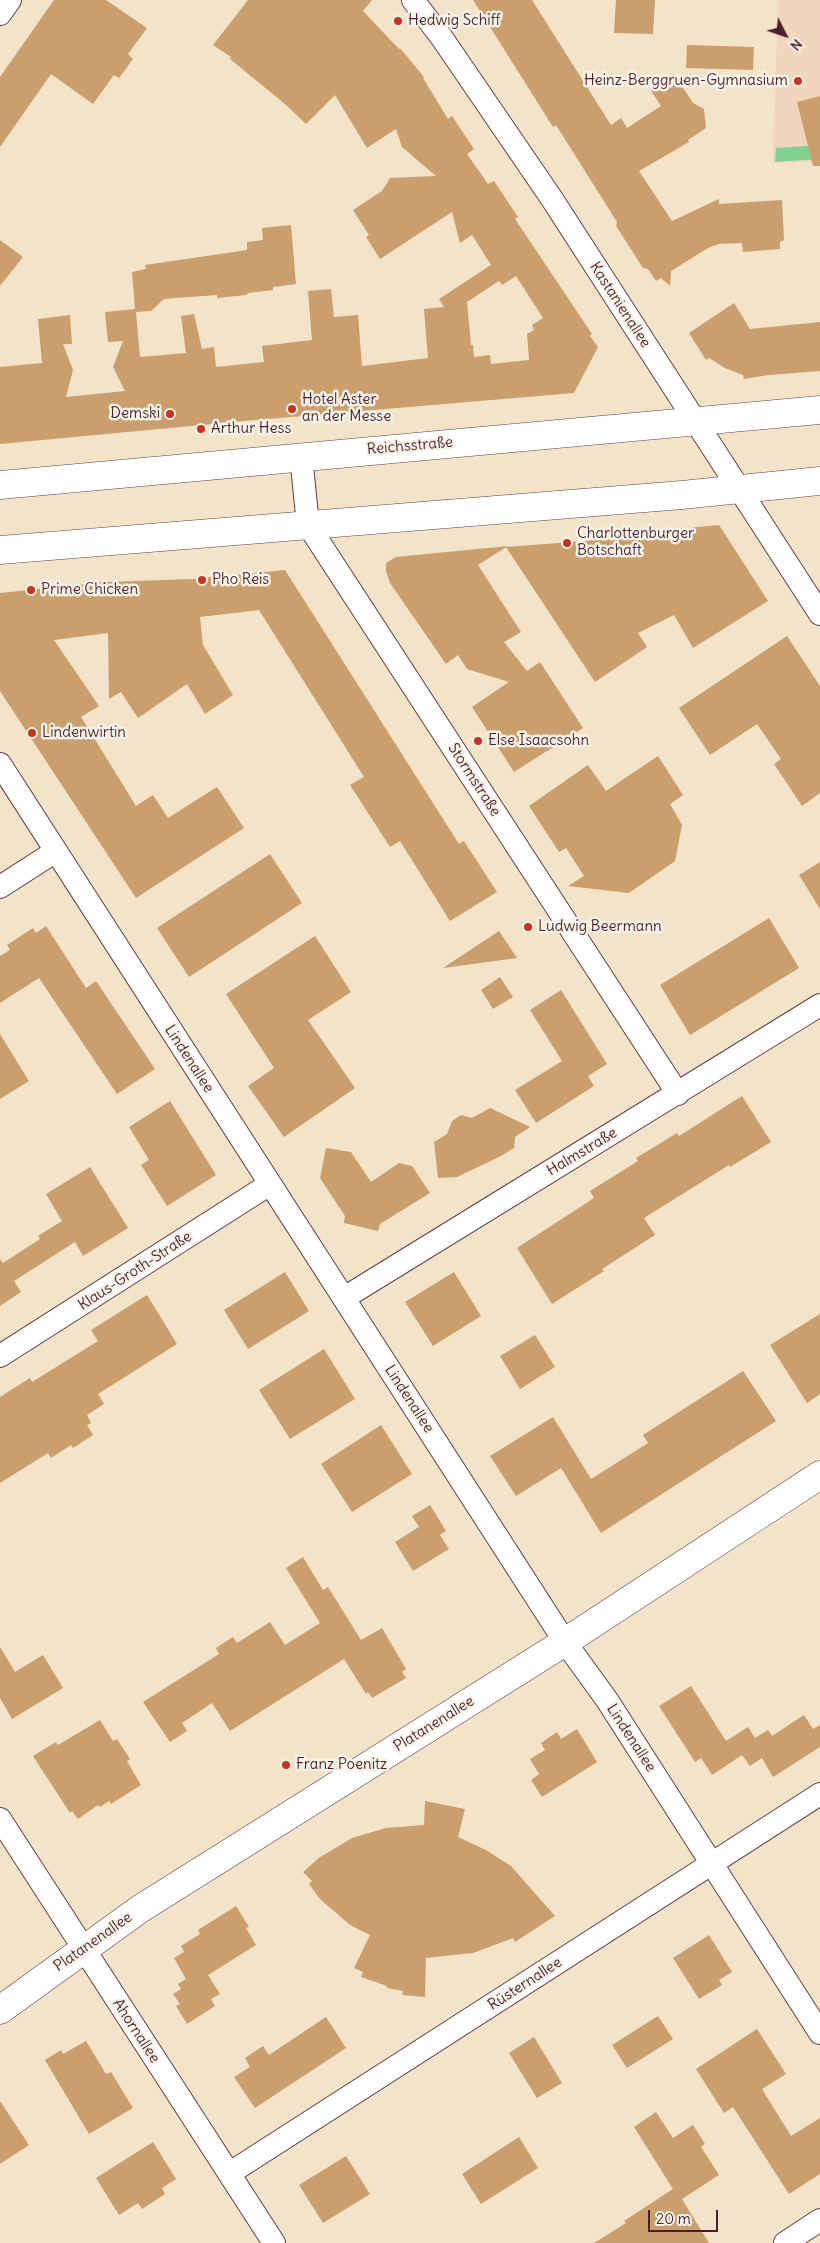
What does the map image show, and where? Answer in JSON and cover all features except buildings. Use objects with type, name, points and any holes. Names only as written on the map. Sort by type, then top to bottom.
[{"type":"main road","name":"Reichsstraße","points":[[0,485],[820,410]]},
{"type":"main road","points":[[0,550],[672,496],[820,481]]},
{"type":"main road","name":"Platanenallee","points":[[0,2010],[83,1948],[148,1904],[565,1642],[820,1474]]},
{"type":"street","points":[[0,14],[10,0]]},
{"type":"street","name":"Kastanienallee","points":[[414,0],[552,199],[820,614]]},
{"type":"street","name":"Stormstraße","points":[[301,456],[308,525],[678,1094]]},
{"type":"street","name":"Lindenallee","points":[[0,764],[565,1642],[607,1700],[820,2033]]},
{"type":"street","points":[[0,887],[56,851]]},
{"type":"street","name":"Halmstraße","points":[[344,1298],[820,1006]]},
{"type":"street","name":"Klaus-Groth-Straße","points":[[0,1356],[270,1184]]},
{"type":"street","name":"Rüsternallee","points":[[230,2173],[820,1794]]},
{"type":"street","name":"Ahornallee","points":[[0,1819],[274,2243]]},
{"type":"street","points":[[785,2243],[820,2220]]},
{"type":"shaded area","name":"Heinz-Berggruen-Gymnasium","points":[[778,0],[820,0],[820,161],[773,163]]},
{"type":"green space","points":[[820,145],[820,159],[775,162],[776,148]]},
{"type":"place","name":"Hedwig Schiff","points":[[398,21]]},
{"type":"place","name":"Heinz-Berggruen-Gymnasium","points":[[798,81]]},
{"type":"place","name":"Hotel Aster an der Messe","points":[[292,409]]},
{"type":"place","name":"Demski","points":[[170,414]]},
{"type":"place","name":"Arthur Hess","points":[[201,429]]},
{"type":"place","name":"Charlottenburger Botschaft","points":[[567,543]]},
{"type":"place","name":"Pho Reis","points":[[202,580]]},
{"type":"place","name":"Prime Chicken","points":[[31,590]]},
{"type":"place","name":"Lindenwirtin","points":[[32,733]]},
{"type":"place","name":"Else Isaacsohn","points":[[478,741]]},
{"type":"place","name":"Ludwig Beermann","points":[[528,927]]},
{"type":"place","name":"Franz Poenitz","points":[[286,1765]]}]
